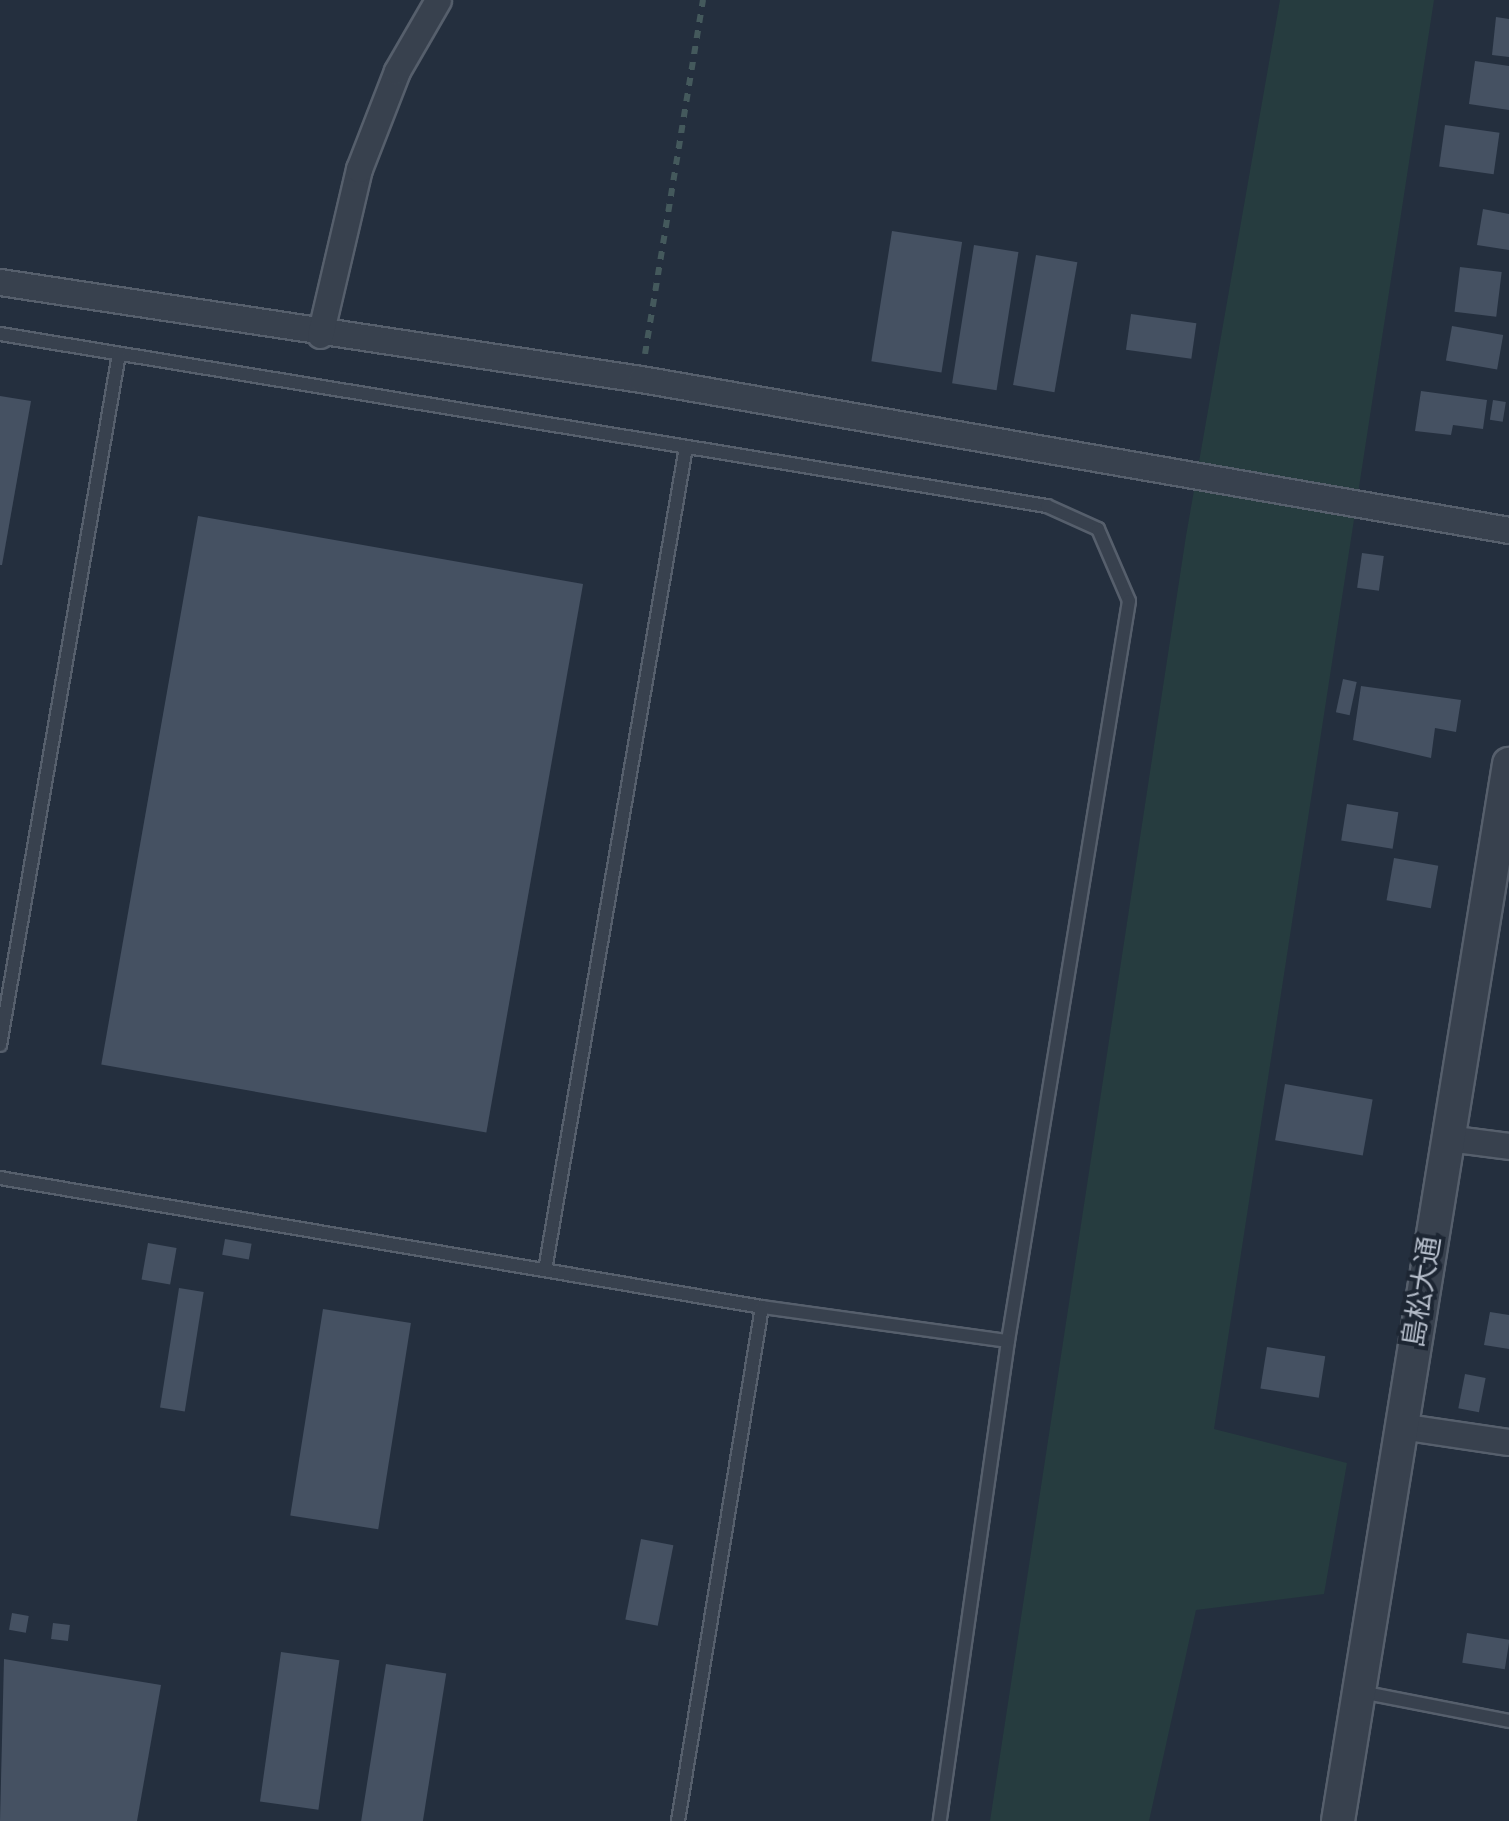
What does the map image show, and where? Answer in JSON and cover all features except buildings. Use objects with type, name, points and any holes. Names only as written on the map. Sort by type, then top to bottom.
[{"type":"street","points":[[320,335],[359,170],[397,72],[438,0]]},
{"type":"street","points":[[0,282],[320,335],[640,380],[1509,530]]},
{"type":"street","name":"島松大通","points":[[1338,1821],[1509,764]]},
{"type":"street","points":[[1447,1138],[1509,1146]]},
{"type":"street","points":[[1400,1426],[1509,1442]]},
{"type":"lane","points":[[0,334],[1047,506],[1098,530],[1116,562],[1129,601],[1008,1341],[940,1821]]},
{"type":"lane","points":[[0,1045],[119,354]]},
{"type":"lane","points":[[545,1270],[686,447]]},
{"type":"lane","points":[[0,1178],[762,1307],[1008,1341]]},
{"type":"lane","points":[[678,1821],[762,1307]]},
{"type":"lane","points":[[1359,1692],[1509,1721]]},
{"type":"path","points":[[640,380],[703,0]]},
{"type":"green space","points":[[1280,0],[1434,0],[1214,1429],[1347,1463],[1324,1594],[1196,1610],[1149,1821],[990,1821],[1186,536]]}]
